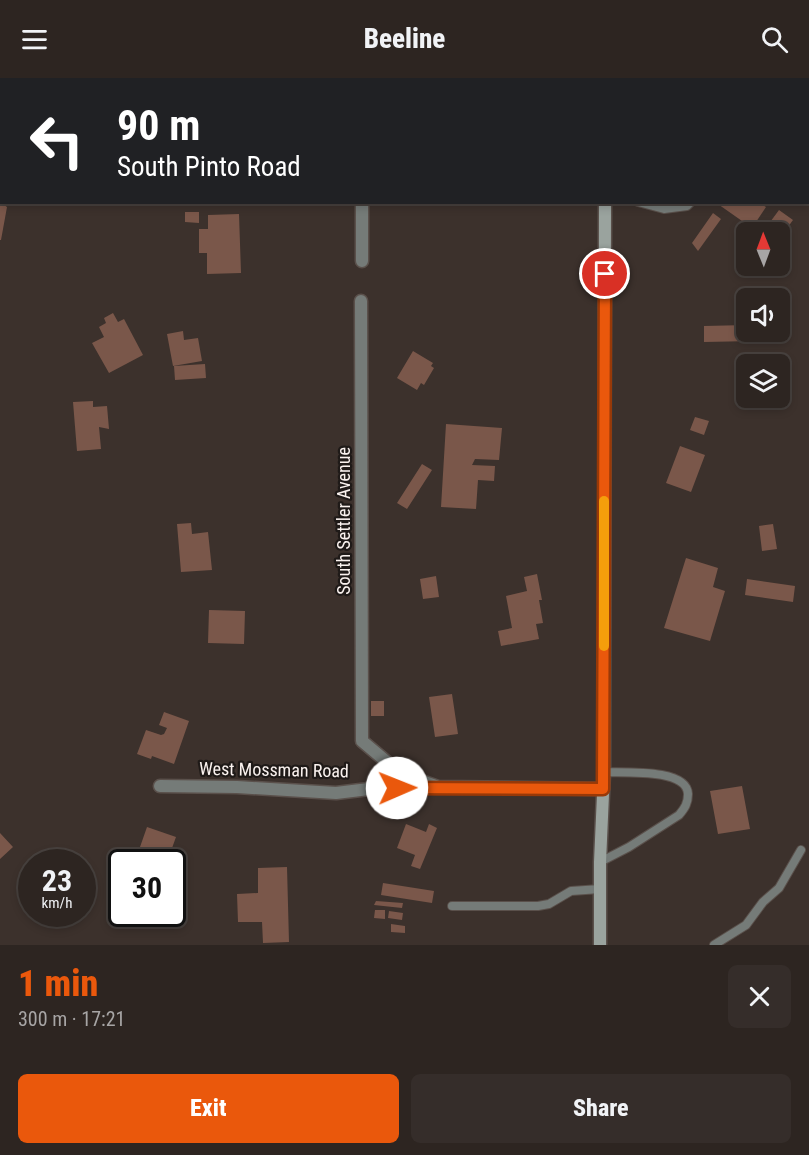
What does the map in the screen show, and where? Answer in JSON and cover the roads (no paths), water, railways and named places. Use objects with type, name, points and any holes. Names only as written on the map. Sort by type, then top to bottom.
[{"type":"street","points":[[362,204],[362,261]]},
{"type":"street","points":[[600,945],[600,862],[604,772],[605,204]]},
{"type":"street","name":"South Settler Avenue","points":[[361,301],[362,741],[400,773],[438,787]]},
{"type":"street","name":"West Mossman Road","points":[[160,786],[237,787],[336,793],[377,788],[438,787],[603,789]]},
{"type":"lane","points":[[645,204],[664,209],[689,204]]},
{"type":"lane","points":[[600,862],[679,815],[685,808],[688,797],[687,788],[683,782],[662,774],[604,772]]},
{"type":"lane","points":[[714,945],[746,925],[763,902],[779,888],[801,850]]},
{"type":"lane","points":[[452,906],[538,906],[549,904],[571,891],[600,889]]}]
